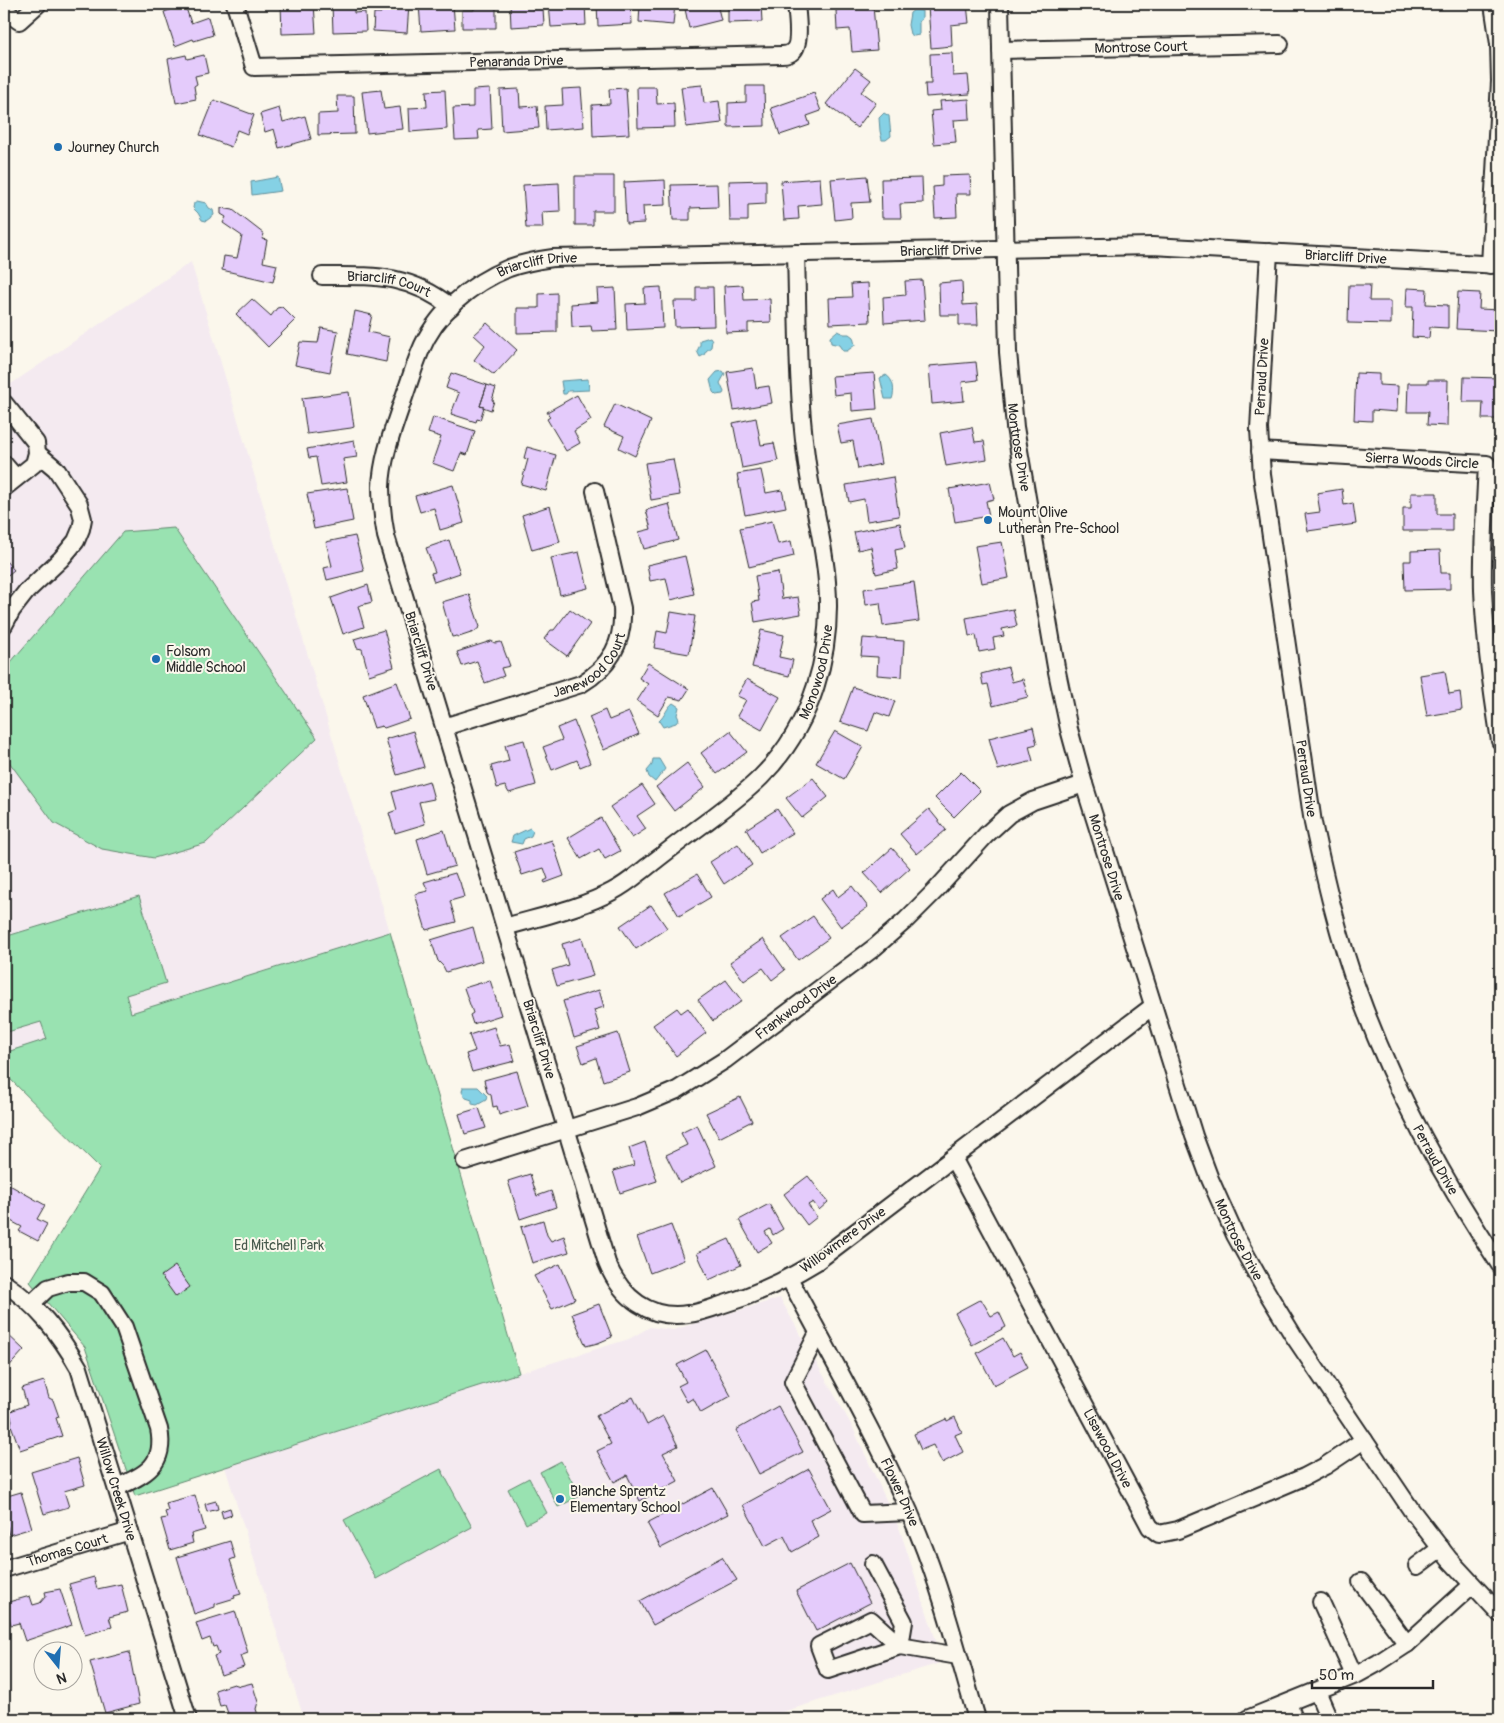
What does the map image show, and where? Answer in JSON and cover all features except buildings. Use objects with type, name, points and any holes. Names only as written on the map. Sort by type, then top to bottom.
[{"type":"street","points":[[4,10],[19,21],[38,4]]},
{"type":"street","name":"Penaranda Drive","points":[[235,4],[254,67],[782,55],[792,53],[796,47],[798,35],[796,4]]},
{"type":"street","name":"Montrose Drive","points":[[1000,4],[1008,352],[1015,427],[1056,667],[1068,729],[1084,784],[1194,1136],[1210,1179],[1235,1235],[1289,1327],[1412,1511],[1472,1585],[1500,1614]]},
{"type":"street","points":[[1492,4],[1499,44],[1500,81],[1495,265]]},
{"type":"street","name":"Montrose Court","points":[[1001,50],[1280,44]]},
{"type":"street","name":"Briarcliff Drive","points":[[566,1129],[386,536],[382,511],[381,486],[387,448],[420,351],[431,331],[451,307],[469,290],[509,268],[553,258],[1152,246],[1495,265]]},
{"type":"street","name":"Perraud Drive","points":[[1269,252],[1260,451],[1263,485],[1313,822],[1335,917],[1358,990],[1386,1062],[1410,1114],[1446,1182],[1500,1265]]},
{"type":"street","name":"Monowood Drive","points":[[505,928],[593,900],[614,891],[745,793],[779,756],[793,736],[815,691],[822,667],[828,630],[829,605],[827,580],[806,458],[800,403],[796,253]]},
{"type":"street","name":"Briarcliff Court","points":[[322,276],[377,276],[391,278],[416,286],[440,298],[451,307]]},
{"type":"street","points":[[4,403],[36,443],[37,453],[34,464],[10,483],[4,464]]},
{"type":"street","name":"Sierra Woods Circle","points":[[1260,451],[1487,464],[1483,538],[1484,590],[1488,660],[1500,741]]},
{"type":"street","points":[[4,625],[12,610],[26,592],[61,559],[76,541],[83,519],[80,504],[56,468],[37,453]]},
{"type":"street","name":"Janewood Court","points":[[444,727],[576,686],[591,678],[607,662],[616,647],[621,631],[622,608],[595,491]]},
{"type":"street","name":"Frankwood Drive","points":[[465,1161],[645,1103],[676,1090],[725,1060],[874,947],[906,920],[986,835],[1009,814],[1033,800],[1084,784]]},
{"type":"street","name":"Willowmere Drive","points":[[566,1129],[607,1263],[617,1284],[633,1300],[653,1311],[664,1314],[687,1315],[764,1291],[816,1262],[1153,1006]]},
{"type":"street","name":"Lisawood Drive","points":[[953,1158],[1150,1527],[1159,1534],[1178,1530],[1304,1477],[1325,1466],[1364,1440]]},
{"type":"street","name":"Flower Drive","points":[[789,1278],[894,1477],[909,1512],[933,1573],[977,1719]]},
{"type":"street","points":[[31,1304],[48,1288],[68,1282],[84,1282],[102,1293],[124,1327],[159,1429],[161,1442],[159,1455],[151,1469],[117,1487]]},
{"type":"street","name":"Willow Creek Drive","points":[[4,1283],[31,1304],[57,1332],[79,1368],[188,1719]]},
{"type":"street","points":[[818,1333],[793,1382],[863,1514],[909,1512]]},
{"type":"street","name":"Thomas Court","points":[[4,1569],[130,1531]]},
{"type":"street","points":[[1417,1566],[1441,1548]]},
{"type":"street","points":[[873,1564],[904,1622],[900,1646],[958,1656]]},
{"type":"street","points":[[1361,1582],[1406,1644]]},
{"type":"street","points":[[1247,1719],[1354,1676],[1378,1663],[1406,1644],[1472,1585]]},
{"type":"street","points":[[1321,1602],[1354,1676]]},
{"type":"street","points":[[1317,1691],[1329,1719]]},
{"type":"street","points":[[1288,1702],[1294,1719]]},
{"type":"shaded area","name":"Folsom Middle School","points":[[191,262],[390,932],[4,1053],[4,382],[8,386]]},
{"type":"shaded area","name":"Blanche Sprentz Elementary School","points":[[780,1298],[852,1426],[900,1530],[943,1662],[760,1719],[304,1719],[225,1467],[629,1339],[650,1327],[673,1330]]},
{"type":"green space","points":[[174,528],[317,738],[206,843],[154,858],[102,849],[54,823],[4,755],[4,670],[123,532]]},
{"type":"green space","name":"Ed Mitchell Park","points":[[139,896],[166,983],[126,995],[131,1013],[390,932],[519,1373],[135,1496],[85,1347],[30,1282],[100,1168],[4,1073],[4,1053],[47,1039],[41,1022],[4,1033],[4,937]]},
{"type":"green space","points":[[561,1461],[580,1496],[558,1507],[540,1472]]},
{"type":"green space","points":[[441,1469],[472,1527],[376,1579],[344,1520]]},
{"type":"green space","points":[[529,1478],[547,1513],[526,1524],[508,1489]]},
{"type":"water","points":[[914,10],[922,11],[922,18],[919,22],[919,35],[914,36],[910,34],[908,25],[910,13]]},
{"type":"water","points":[[884,113],[889,116],[891,136],[886,140],[882,140],[879,118]]},
{"type":"water","points":[[278,177],[281,191],[252,195],[251,182]]},
{"type":"water","points":[[197,201],[206,203],[213,210],[214,215],[206,221],[202,220],[193,208],[194,203]]},
{"type":"water","points":[[837,331],[853,337],[855,345],[847,351],[843,351],[839,345],[831,343],[830,337]]},
{"type":"water","points":[[710,337],[712,340],[711,347],[700,357],[697,351],[700,340]]},
{"type":"water","points":[[723,371],[725,374],[720,383],[724,392],[723,394],[716,395],[713,392],[710,380],[717,372]]},
{"type":"water","points":[[886,375],[891,380],[893,386],[892,399],[885,399],[880,378]]},
{"type":"water","points":[[588,379],[589,390],[568,391],[566,394],[563,394],[561,381]]},
{"type":"water","points":[[673,703],[679,707],[677,715],[679,719],[676,723],[663,727],[659,721]]},
{"type":"water","points":[[653,759],[659,759],[665,769],[655,782],[649,777],[647,771],[652,765]]},
{"type":"water","points":[[530,828],[533,831],[531,836],[524,839],[522,844],[511,842],[513,836]]},
{"type":"water","points":[[463,1087],[478,1087],[487,1096],[486,1100],[477,1105],[472,1104],[472,1100],[466,1098],[462,1092]]},
{"type":"place","name":"Journey Church","points":[[58,147]]},
{"type":"place","name":"Mount Olive Lutheran Pre-School","points":[[988,520]]},
{"type":"place","name":"Folsom Middle School","points":[[156,659]]},
{"type":"place","name":"Blanche Sprentz Elementary School","points":[[560,1499]]}]
